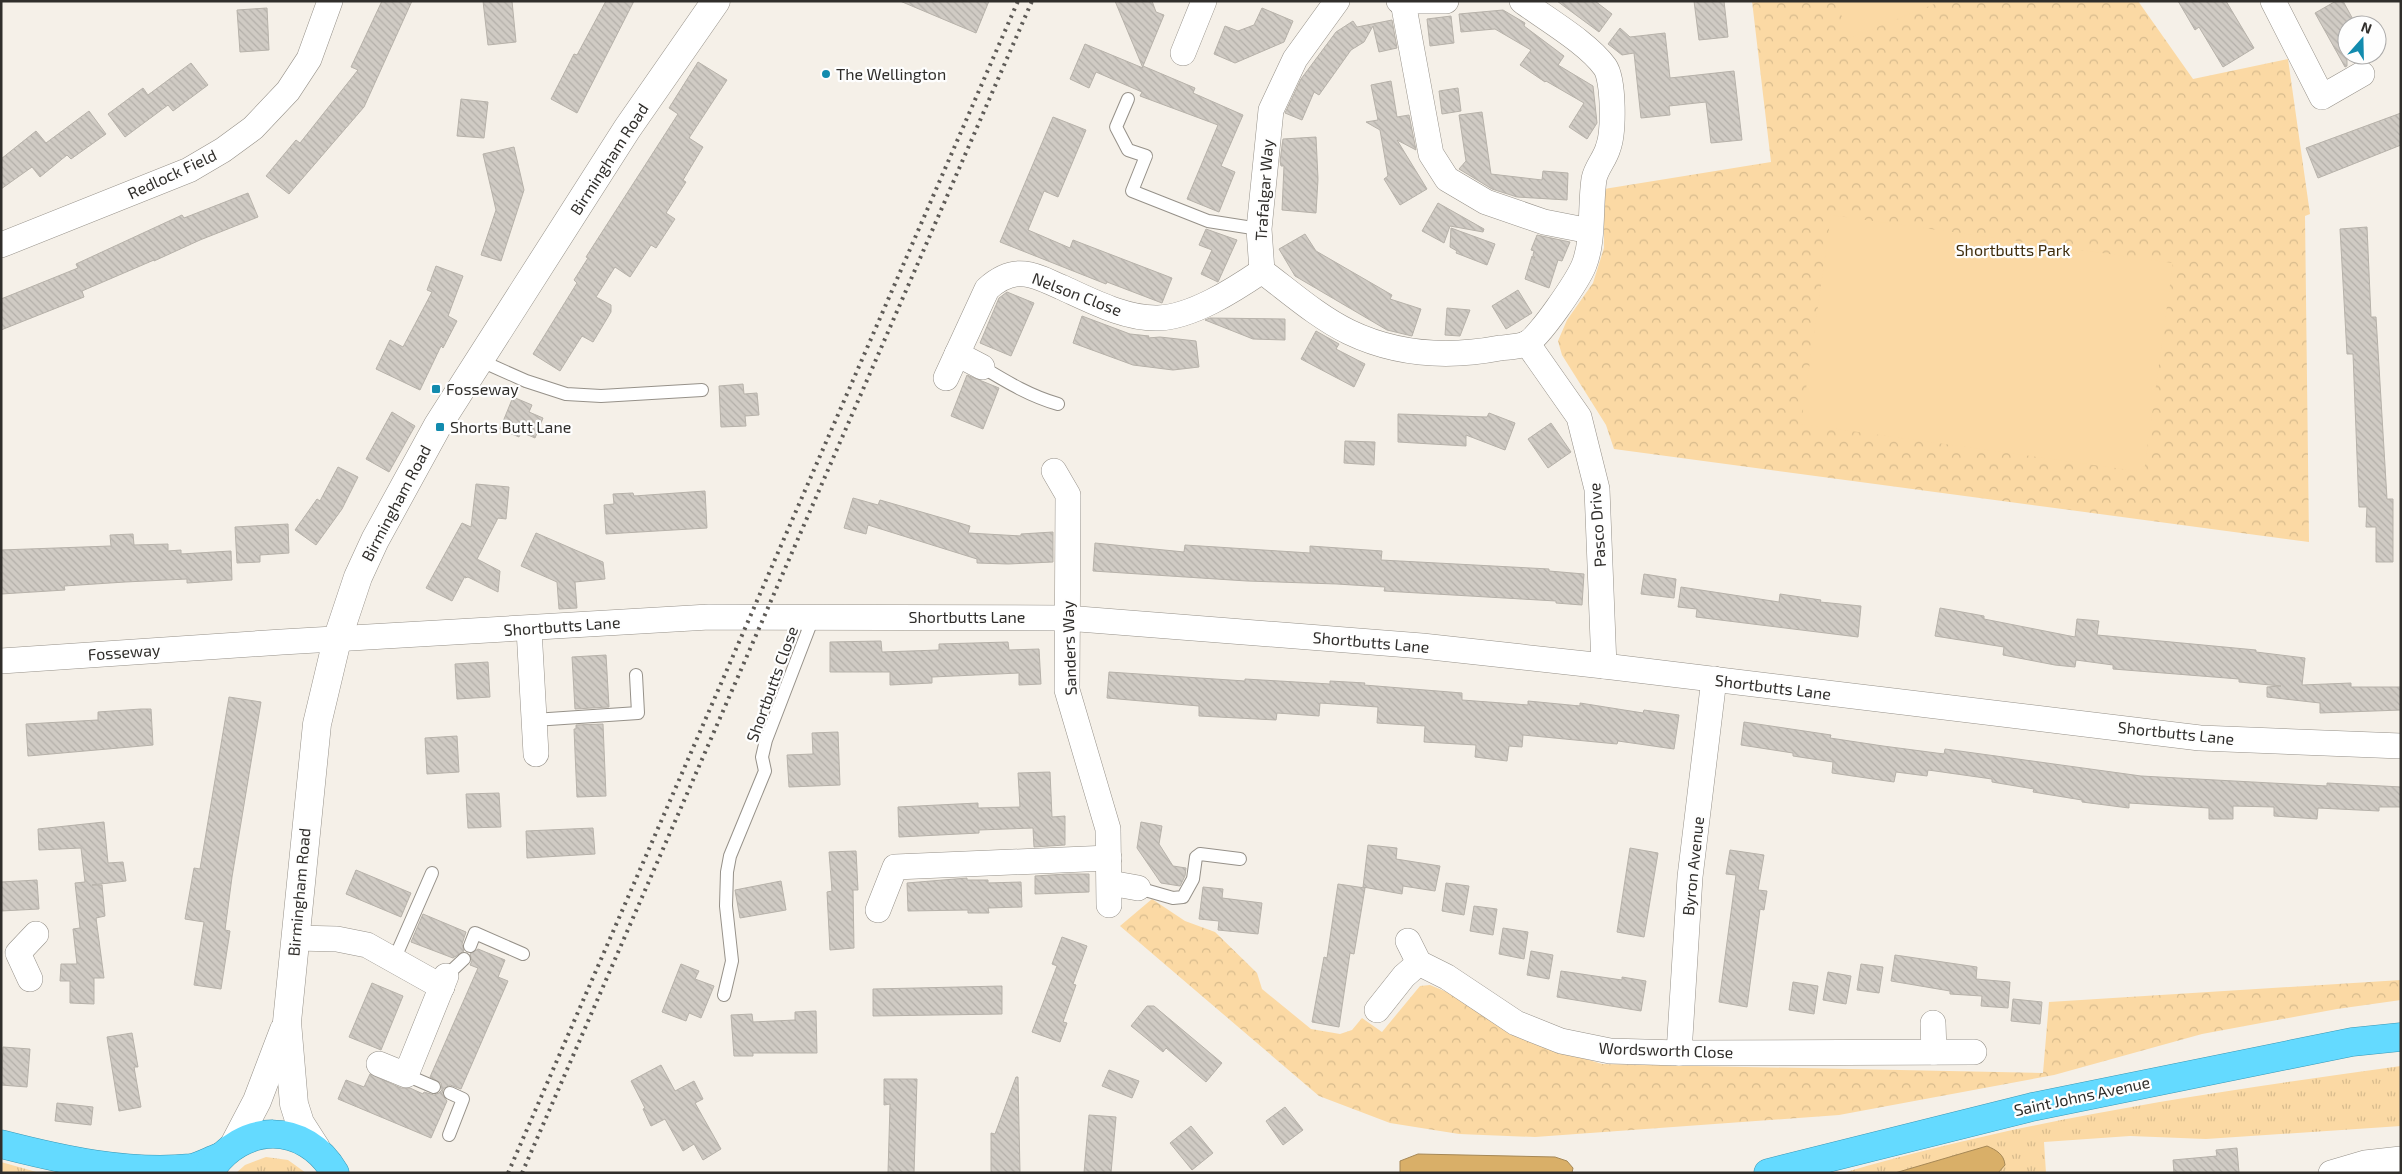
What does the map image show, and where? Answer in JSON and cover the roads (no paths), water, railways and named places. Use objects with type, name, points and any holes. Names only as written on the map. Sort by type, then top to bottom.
[{"type":"highway","name":"Saint Johns Avenue","points":[[1768,1173],[2041,1104],[2352,1042],[2401,1038]]},
{"type":"highway","points":[[1,1144],[93,1170],[167,1172],[193,1168],[221,1158],[261,1134],[280,1135],[290,1136],[316,1148],[328,1161],[335,1173]]},
{"type":"street","name":"Redlock Field","points":[[1,245],[189,170],[223,150],[253,128],[288,90],[309,59],[330,1]]},
{"type":"street","points":[[1183,53],[1204,1]]},
{"type":"street","name":"Trafalgar Way","points":[[1262,272],[1259,229],[1271,110],[1295,59],[1337,1]]},
{"type":"street","points":[[1399,1],[1446,1]]},
{"type":"street","points":[[1262,272],[1348,331],[1381,344],[1419,353],[1448,354],[1478,353],[1527,343],[1556,310],[1584,265],[1590,231],[1594,177],[1608,150],[1613,132],[1609,79],[1605,68],[1581,44],[1522,1]]},
{"type":"street","points":[[2272,1],[2312,102],[2362,74]]},
{"type":"street","points":[[1403,2],[1431,154],[1447,179],[1486,202],[1544,222],[1590,231]]},
{"type":"street","name":"Birmingham Road","points":[[316,1148],[300,1123],[294,1104],[286,1022],[317,724],[337,640],[358,577],[375,540],[438,425],[627,129],[711,3]]},
{"type":"street","name":"Nelson Close","points":[[946,378],[987,289],[1008,275],[1025,274],[1039,278],[1101,304],[1139,316],[1156,318],[1173,317],[1188,312],[1262,272]]},
{"type":"street","name":"Pasco Drive","points":[[1527,343],[1580,417],[1597,489],[1604,666]]},
{"type":"street","points":[[957,354],[982,367]]},
{"type":"street","name":"Sanders Way","points":[[1054,471],[1068,495],[1067,690],[1108,829],[1110,894],[1138,888]]},
{"type":"street","name":"Shortbutts Lane","points":[[337,640],[709,617],[1066,618],[1422,646],[1714,679],[2200,738],[2401,746]]},
{"type":"street","points":[[528,628],[524,720],[536,754]]},
{"type":"street","name":"Fosseway","points":[[1,661],[337,640]]},
{"type":"street","name":"Byron Avenue","points":[[1679,1053],[1690,877],[1714,679]]},
{"type":"street","points":[[878,910],[895,867],[1109,858]]},
{"type":"street","points":[[30,979],[9,951],[36,934]]},
{"type":"street","points":[[296,938],[355,941],[367,944],[394,960],[444,982],[406,1075],[379,1064]]},
{"type":"street","points":[[1377,1010],[1404,976],[1419,963],[1408,941]]},
{"type":"street","name":"Wordsworth Close","points":[[1419,963],[1448,977],[1516,1023],[1561,1041],[1610,1051],[1679,1053],[1974,1052]]},
{"type":"street","name":"Birmingham Road","points":[[221,1158],[258,1102],[286,1022]]},
{"type":"street","points":[[1933,1023],[1934,1052]]},
{"type":"street","points":[[2331,1173],[2365,1163],[2401,1159]]},
{"type":"lane","points":[[1128,99],[1116,127],[1128,150],[1146,156],[1132,191],[1208,221],[1259,229]]},
{"type":"lane","points":[[480,360],[526,381],[566,394],[601,396],[702,390]]},
{"type":"lane","points":[[982,367],[1019,390],[1058,404]]},
{"type":"lane","name":"Shortbutts Close","points":[[724,995],[732,961],[726,906],[727,872],[730,856],[765,771],[762,757],[766,740],[814,616]]},
{"type":"lane","points":[[524,720],[638,713],[636,675]]},
{"type":"lane","points":[[1138,888],[1173,898],[1183,897],[1189,891],[1196,857],[1200,854],[1240,859]]},
{"type":"lane","points":[[394,960],[432,872]]},
{"type":"lane","points":[[470,946],[475,933],[523,954]]},
{"type":"lane","points":[[444,982],[464,959]]},
{"type":"lane","points":[[406,1075],[434,1086]]},
{"type":"lane","points":[[449,1135],[464,1099],[450,1093]]},
{"type":"railway","points":[[508,1173],[1018,1]]},
{"type":"railway","points":[[522,1173],[1032,1]]},
{"type":"place","name":"The Wellington","points":[[826,74]]},
{"type":"place","name":"Fosseway","points":[[436,389]]},
{"type":"place","name":"Shorts Butt Lane","points":[[440,427]]},
{"type":"park label","name":"Shortbutts Park","points":[[2013,250]]}]
